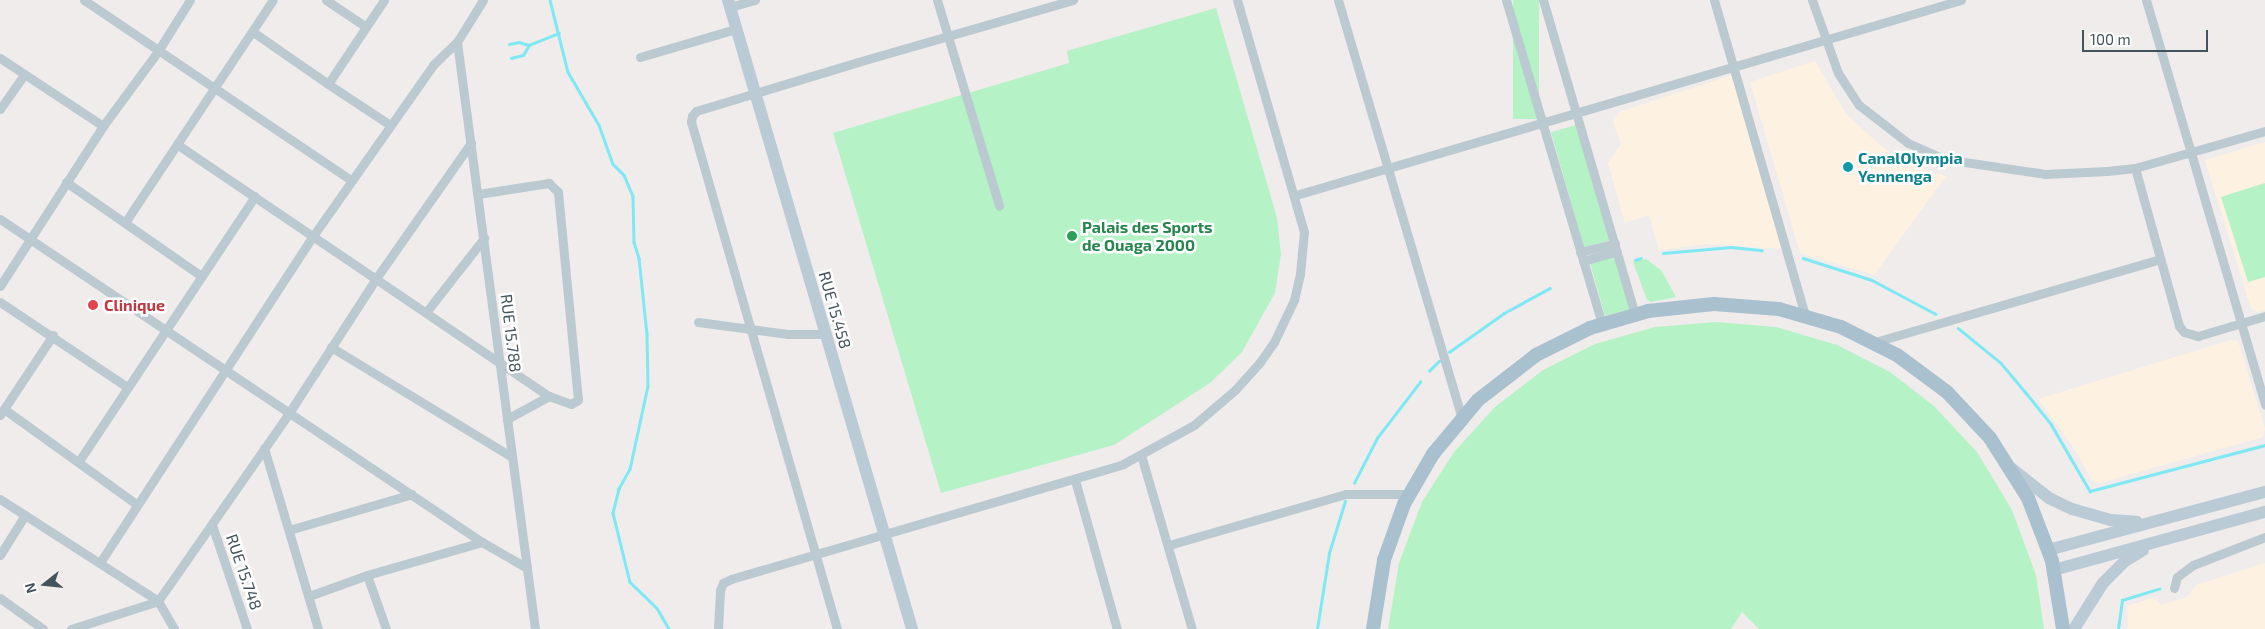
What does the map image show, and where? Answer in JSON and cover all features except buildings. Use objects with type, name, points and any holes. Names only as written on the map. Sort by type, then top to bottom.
[{"type":"main road","name":"RUE 15.458","points":[[729,3],[824,334],[912,629]]},
{"type":"main road","points":[[1373,629],[1384,560],[1410,494],[1433,454],[1462,418],[1492,388],[1526,362],[1562,341],[1602,324],[1635,314],[1714,304],[1760,306],[1805,315],[1875,342],[1918,368],[1952,396],[1982,428],[2011,468],[2032,508],[2054,570],[2063,629]]},
{"type":"main road","points":[[2011,468],[2049,498],[2072,509],[2125,522],[2157,521]]},
{"type":"main road","points":[[2048,550],[2265,492]]},
{"type":"main road","points":[[2054,570],[2265,512]]},
{"type":"main road","points":[[2074,629],[2098,588],[2115,570],[2140,551],[2166,539]]},
{"type":"street","points":[[84,0],[158,51],[217,88],[352,181]]},
{"type":"street","points":[[0,286],[103,126],[158,51],[190,0]]},
{"type":"street","points":[[126,221],[217,88],[273,0]]},
{"type":"street","points":[[326,0],[366,27]]},
{"type":"street","points":[[328,84],[384,0]]},
{"type":"street","points":[[101,561],[136,504],[227,371],[313,236],[433,65],[457,42],[483,0]]},
{"type":"street","points":[[729,3],[755,0]]},
{"type":"street","points":[[936,0],[999,206]]},
{"type":"street","points":[[837,629],[691,122],[696,111],[1073,0]]},
{"type":"street","points":[[718,629],[723,583],[1075,480],[1141,455],[1169,441],[1210,412],[1247,378],[1274,342],[1294,300],[1304,250],[1303,220],[1237,0]]},
{"type":"street","points":[[1338,0],[1462,418]]},
{"type":"street","points":[[1506,0],[1602,324]]},
{"type":"street","points":[[1543,0],[1635,314]]},
{"type":"street","points":[[1714,0],[1805,315]]},
{"type":"street","points":[[1812,0],[1824,40],[1838,73],[1859,105],[1892,133],[1935,155],[1962,163],[2045,174],[2135,168],[2265,131]]},
{"type":"street","points":[[1296,195],[1961,0]]},
{"type":"street","points":[[2146,0],[2265,406]]},
{"type":"street","points":[[640,57],[736,29]]},
{"type":"street","points":[[253,32],[390,125]]},
{"type":"street","name":"RUE 15.788","points":[[457,42],[534,629]]},
{"type":"street","points":[[0,58],[103,126]]},
{"type":"street","points":[[0,107],[24,75]]},
{"type":"street","points":[[71,629],[158,601],[289,413],[377,277],[471,143]]},
{"type":"street","points":[[178,145],[500,360],[549,396],[571,404],[578,400],[558,192],[548,184],[478,194]]},
{"type":"street","points":[[2135,168],[2160,259],[2184,332],[2198,336],[2265,316]]},
{"type":"street","points":[[66,182],[126,221],[201,276]]},
{"type":"street","points":[[79,461],[255,196]]},
{"type":"street","points":[[0,219],[168,329],[227,371],[482,542],[527,568]]},
{"type":"street","points":[[427,311],[484,238]]},
{"type":"street","points":[[1581,256],[1616,247]]},
{"type":"street","points":[[1875,342],[2160,259]]},
{"type":"street","points":[[0,302],[53,335],[127,387]]},
{"type":"street","points":[[698,322],[750,330],[824,334]]},
{"type":"street","points":[[53,335],[2,412],[79,461],[136,504]]},
{"type":"street","points":[[331,347],[512,457]]},
{"type":"street","points":[[507,419],[549,396]]},
{"type":"street","points":[[264,448],[318,629]]},
{"type":"street","points":[[1141,455],[1169,545],[1192,629]]},
{"type":"street","points":[[1075,480],[1117,629]]},
{"type":"street","points":[[289,530],[412,494]]},
{"type":"street","points":[[1169,545],[1346,494],[1410,494]]},
{"type":"street","points":[[0,499],[101,561],[158,601],[174,629]]},
{"type":"street","points":[[0,555],[25,515]]},
{"type":"street","name":"RUE 15.748","points":[[212,525],[247,629]]},
{"type":"street","points":[[2174,588],[2177,577],[2194,565],[2265,537]]},
{"type":"street","points":[[309,596],[367,575],[482,542]]},
{"type":"street","points":[[367,575],[386,629]]},
{"type":"street","points":[[0,598],[43,629]]},
{"type":"shaded area","name":"CanalOlympia Yennenga","points":[[1815,61],[1846,114],[1871,137],[1896,158],[1946,176],[1874,275],[1800,253],[1750,82]]},
{"type":"shaded area","points":[[1732,75],[1784,249],[1705,244],[1659,250],[1649,215],[1625,223],[1608,163],[1621,144],[1613,122],[1619,112]]},
{"type":"shaded area","points":[[2265,142],[2265,310],[2256,312],[2251,308],[2205,160]]},
{"type":"shaded area","points":[[2231,340],[2238,341],[2265,429],[2263,437],[2100,483],[2092,481],[2077,453],[2038,399]]},
{"type":"shaded area","points":[[2265,563],[2265,629],[2128,629],[2127,606],[2153,598],[2162,605],[2187,597],[2196,585]]},
{"type":"green space","points":[[1513,0],[1539,0],[1539,119],[1513,119]]},
{"type":"green space","name":"Palais des Sports de Ouaga 2000","points":[[1216,8],[1277,218],[1281,254],[1275,293],[1242,352],[1210,383],[1114,445],[941,493],[833,133],[1069,63],[1067,51]]},
{"type":"green space","points":[[1576,125],[1609,240],[1584,248],[1551,132]]},
{"type":"green space","points":[[2265,183],[2265,277],[2248,282],[2221,197]]},
{"type":"green space","points":[[1616,256],[1631,309],[1605,316],[1590,263]]},
{"type":"green space","points":[[1646,259],[1661,270],[1676,297],[1651,302],[1647,300],[1633,262]]},
{"type":"green space","points":[[1716,322],[1776,327],[1837,345],[1890,372],[1934,406],[1977,452],[2012,510],[2036,575],[2044,629],[1759,629],[1742,612],[1731,629],[1388,629],[1399,563],[1422,502],[1454,452],[1495,407],[1543,370],[1595,344],[1655,327]]},
{"type":"waterway","points":[[550,0],[568,72],[599,125],[613,164],[624,175],[633,196],[634,242],[639,258],[647,334],[648,386],[630,469],[619,489],[613,513],[630,582],[657,608],[669,629]]},
{"type":"waterway","points":[[511,58],[523,55],[529,45],[559,33]]},
{"type":"waterway","points":[[509,44],[519,42],[529,45]]},
{"type":"waterway","points":[[1663,253],[1731,247],[1762,250]]},
{"type":"waterway","points":[[1635,260],[1641,258]]},
{"type":"waterway","points":[[1803,258],[1872,280],[1936,314]]},
{"type":"waterway","points":[[1449,352],[1504,313],[1550,288]]},
{"type":"waterway","points":[[1958,328],[2001,363],[2027,394],[2051,424],[2090,491],[2265,445]]},
{"type":"waterway","points":[[1429,371],[1439,361]]},
{"type":"waterway","points":[[1354,483],[1377,438],[1420,382]]},
{"type":"waterway","points":[[1317,629],[1329,553],[1345,501]]},
{"type":"waterway","points":[[2118,629],[2122,600],[2159,589]]},
{"type":"place","name":"CanalOlympia Yennenga","points":[[1848,167]]},
{"type":"place","name":"Palais des Sports de Ouaga 2000","points":[[1072,236]]},
{"type":"place","name":"Clinique","points":[[93,305]]}]
